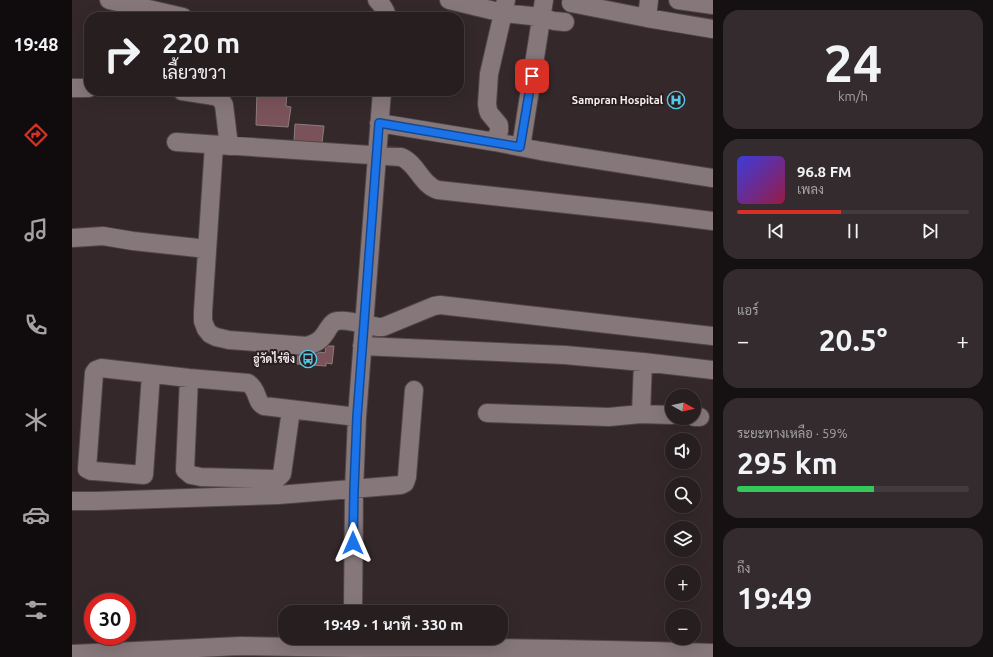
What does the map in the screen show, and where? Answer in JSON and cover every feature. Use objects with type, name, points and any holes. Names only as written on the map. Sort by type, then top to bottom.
[{"type":"street","points":[[109,0],[161,12]]},
{"type":"street","points":[[449,0],[505,6],[554,21],[565,22]]},
{"type":"street","points":[[520,147],[540,33],[544,0]]},
{"type":"street","points":[[647,18],[649,0]]},
{"type":"street","points":[[678,0],[713,6]]},
{"type":"street","points":[[570,3],[713,29]]},
{"type":"street","points":[[496,142],[499,125],[489,113],[487,104],[489,74],[505,6]]},
{"type":"street","points":[[72,88],[84,88]]},
{"type":"street","points":[[214,96],[218,97],[224,105],[222,145],[207,249],[203,312],[206,329],[210,334],[216,337],[229,340],[307,346],[323,338],[332,324],[336,321],[345,320],[383,327],[434,306],[446,305],[713,336]]},
{"type":"street","points":[[353,605],[353,515],[357,417],[382,96]]},
{"type":"street","points":[[379,123],[496,142],[541,151],[713,178]]},
{"type":"street","points":[[176,142],[400,157],[410,162],[429,186],[438,190],[713,221]]},
{"type":"street","points":[[72,238],[103,236],[133,241],[207,249]]},
{"type":"street","points":[[362,346],[565,355],[713,370]]},
{"type":"street","points":[[641,414],[643,362]]},
{"type":"street","points":[[144,475],[91,471],[87,469],[94,373],[96,370],[101,368],[248,383],[256,390],[262,405],[291,410],[357,417]]},
{"type":"street","points":[[144,499],[144,475],[152,374]]},
{"type":"street","points":[[190,378],[185,470],[191,475],[201,477],[276,479],[282,474],[291,410]]},
{"type":"street","points":[[72,501],[278,496],[354,492],[401,485],[407,481],[414,390]]},
{"type":"street","points":[[487,413],[609,417],[641,414],[665,415]]},
{"type":"street","points":[[72,654],[278,645]]},
{"type":"street","points":[[408,645],[713,653]]},
{"type":"building","points":[[257,96],[287,96],[286,106],[291,107],[288,127],[256,125]]},
{"type":"building","points":[[295,124],[324,126],[322,143],[294,141]]},
{"type":"building","points":[[326,346],[334,346],[332,364],[326,363],[326,366],[297,364],[298,352],[325,353]]},
{"type":"place","name":"Sampran Hospital","points":[[676,100]]},
{"type":"place","name":"อู่วัดไร่ขิง","points":[[308,359]]},
{"type":"route","points":[[353,543],[357,417],[379,123],[520,147],[532,76]]}]
